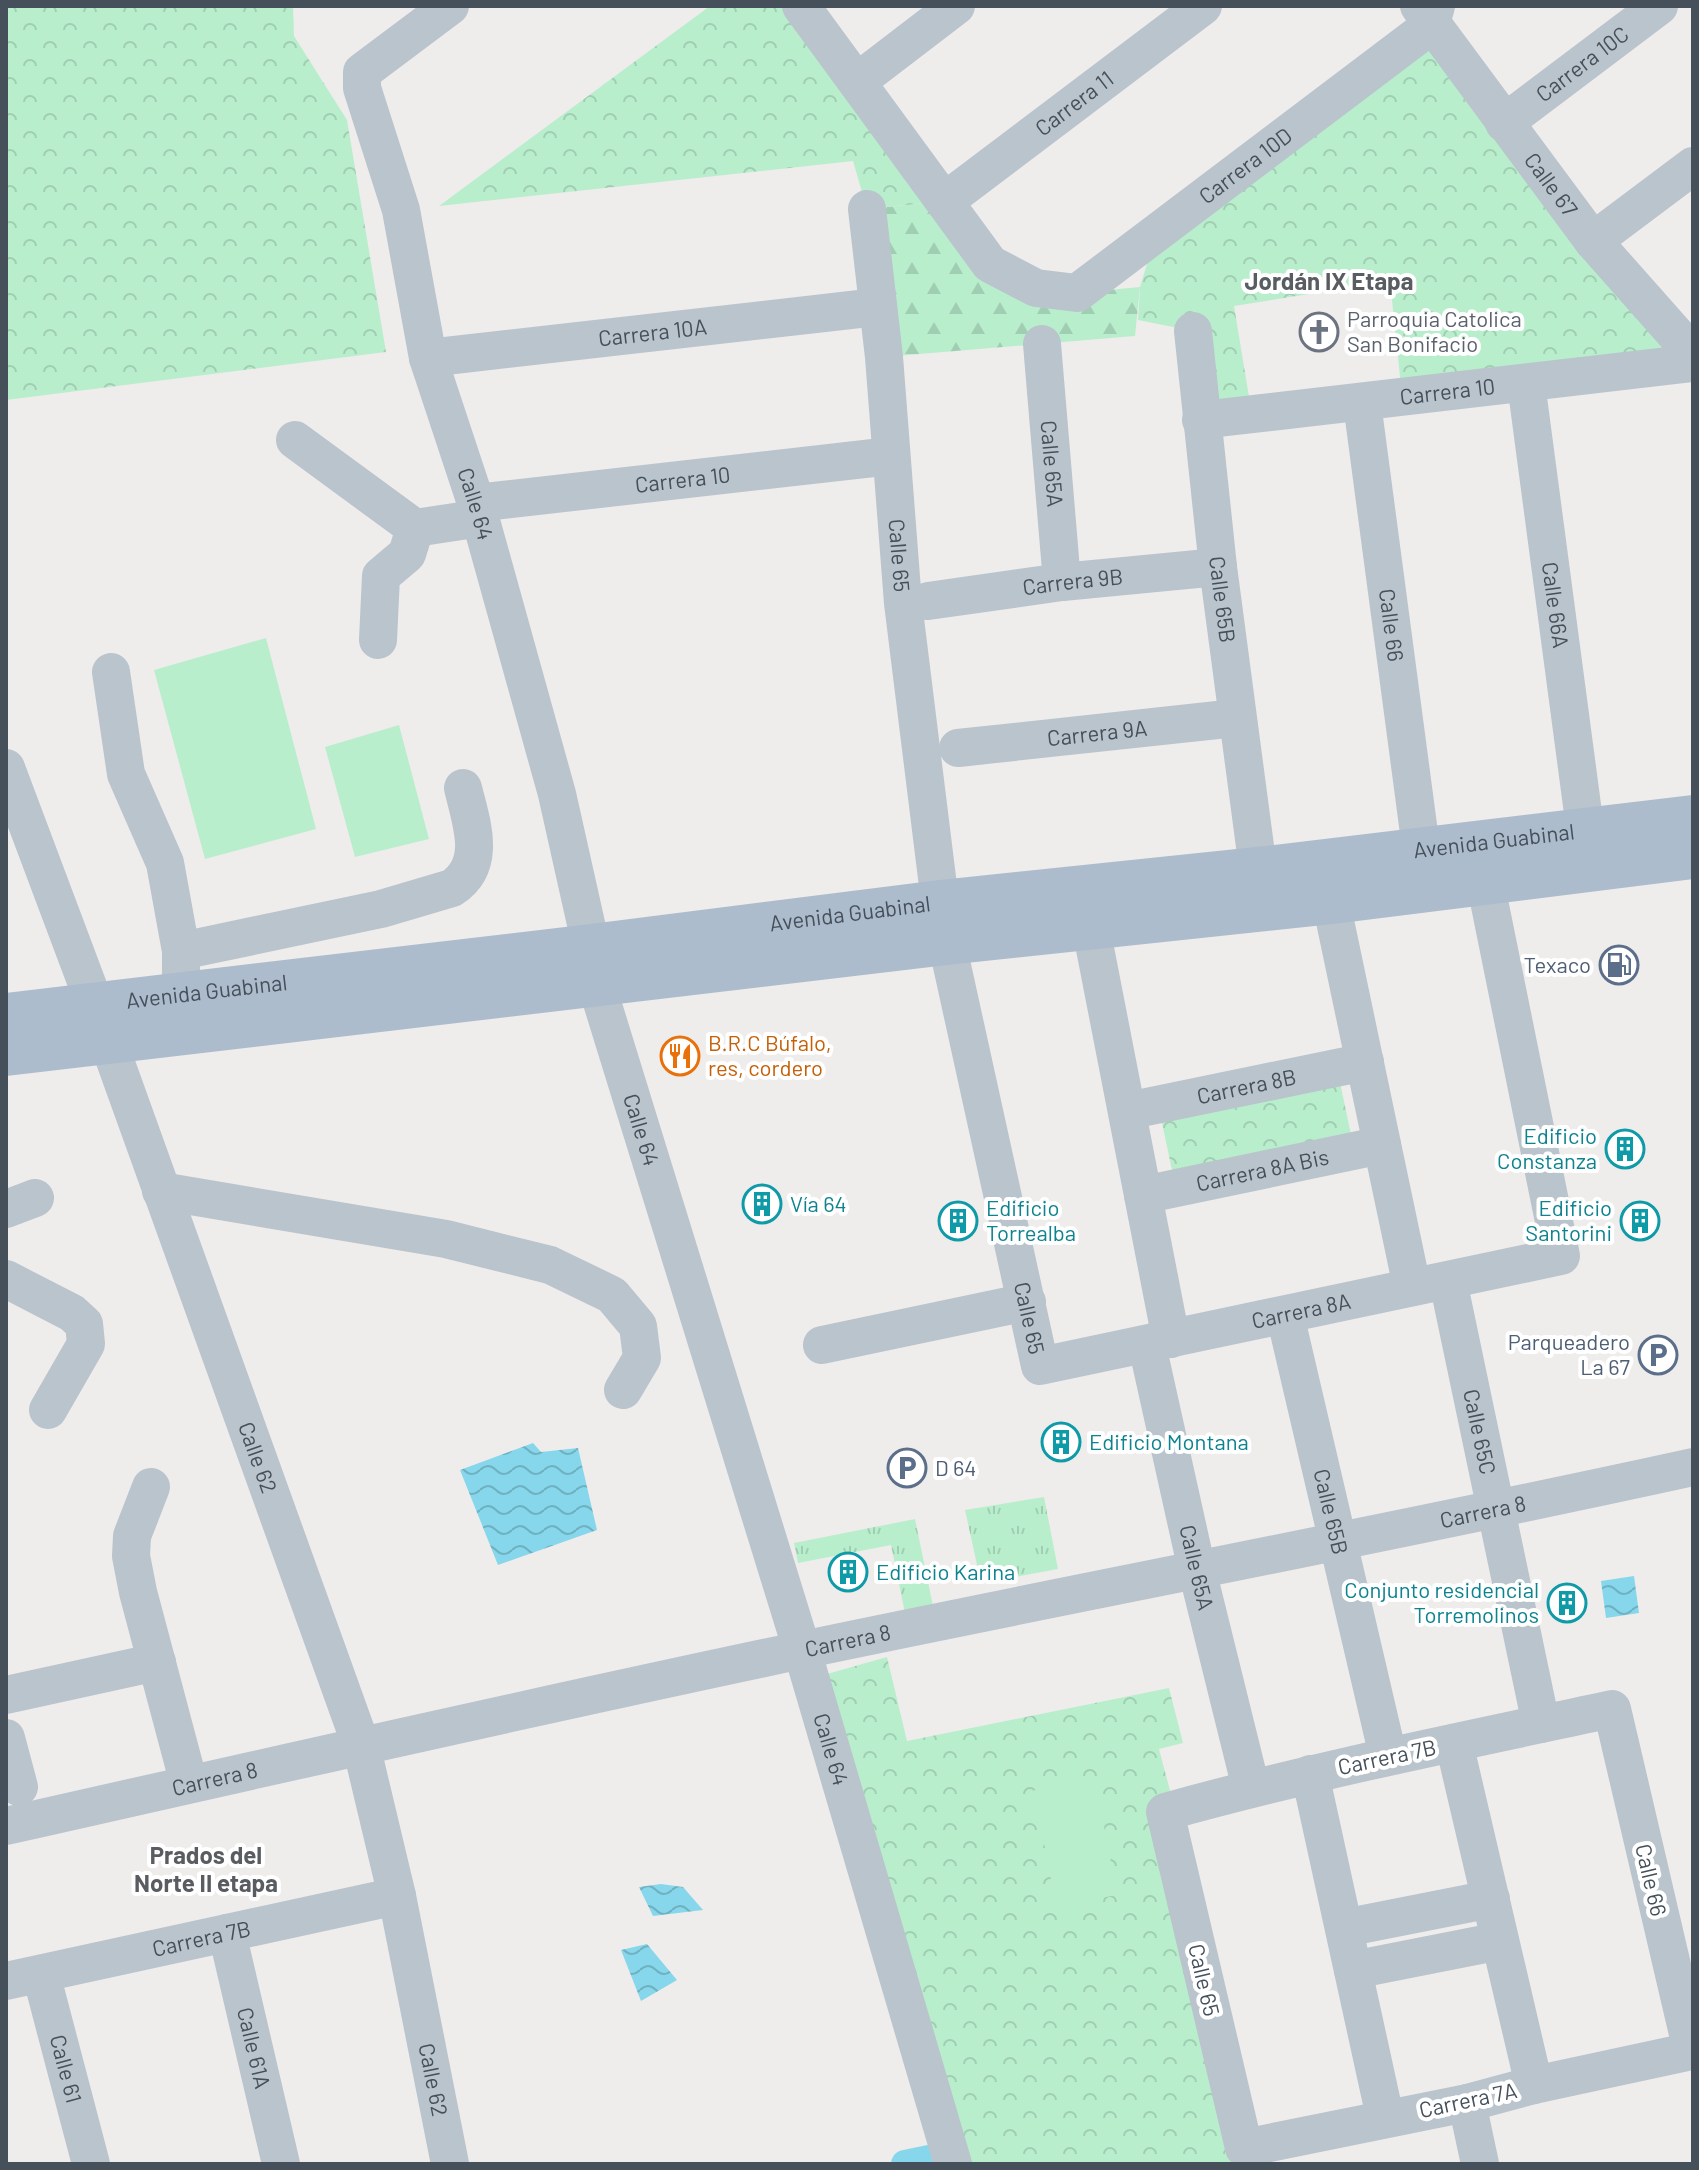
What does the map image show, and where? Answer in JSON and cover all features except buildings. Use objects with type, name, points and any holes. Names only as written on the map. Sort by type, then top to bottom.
[{"type":"main road","name":"Avenida Guabinal","points":[[6,1015],[101,1023],[594,966],[944,922],[1258,869],[1693,817]]},
{"type":"main road","name":"Avenida Guabinal","points":[[944,922],[1091,928],[1693,857]]},
{"type":"main road","name":"Avenida Guabinal","points":[[6,1054],[181,994],[594,966]]},
{"type":"street","name":"Calle 64","points":[[450,6],[362,72],[362,88],[401,210],[428,358],[478,510],[557,794],[594,966],[802,1650],[953,2164]]},
{"type":"street","points":[[801,6],[945,201]]},
{"type":"street","points":[[858,81],[956,6]]},
{"type":"street","name":"Carrera 11","points":[[945,201],[1203,6]]},
{"type":"street","name":"Carrera 10C","points":[[1504,123],[1659,6]]},
{"type":"street","name":"Carrera 10D","points":[[945,201],[990,264],[1036,288],[1077,293],[1155,237],[1428,12]]},
{"type":"street","name":"Calle 67","points":[[1428,12],[1504,123],[1593,241],[1693,354]]},
{"type":"street","points":[[1593,241],[1693,166]]},
{"type":"street","name":"Calle 65","points":[[867,209],[884,357],[903,603],[944,922],[1040,1366]]},
{"type":"street","name":"Carrera 10A","points":[[428,358],[877,307]]},
{"type":"street","name":"Calle 65B","points":[[1193,331],[1236,718],[1258,869]]},
{"type":"street","name":"Calle 65A","points":[[1042,344],[1062,582]]},
{"type":"street","name":"Carrera 10","points":[[1201,420],[1693,363]]},
{"type":"street","name":"Calle 66A","points":[[1526,383],[1585,828]]},
{"type":"street","name":"Calle 66","points":[[1362,403],[1421,848]]},
{"type":"street","points":[[295,440],[415,528],[407,554],[381,576],[378,640]]},
{"type":"street","name":"Carrera 10","points":[[415,528],[478,510],[891,456]]},
{"type":"street","name":"Carrera 9B","points":[[928,601],[1062,582],[1218,567]]},
{"type":"street","points":[[111,672],[126,774],[165,863],[181,951],[181,994]]},
{"type":"street","name":"Carrera 9A","points":[[958,748],[1236,718]]},
{"type":"street","name":"Calle 62","points":[[6,768],[361,1745],[397,1896],[450,2164]]},
{"type":"street","points":[[181,951],[381,909],[452,888],[461,882],[467,871],[476,840],[463,788]]},
{"type":"street","name":"Carrera 8A","points":[[1040,1366],[1561,1256],[1485,881]]},
{"type":"street","name":"Calle 65C","points":[[1331,902],[1382,1145],[1430,1284],[1497,1510],[1541,1724]]},
{"type":"street","name":"Calle 65A","points":[[1091,928],[1143,1195],[1159,1342],[1197,1570],[1251,1788]]},
{"type":"street","name":"Carrera 8B","points":[[1127,1111],[1365,1062]]},
{"type":"street","name":"Carrera 8A Bis","points":[[1143,1195],[1382,1145]]},
{"type":"street","points":[[161,1191],[446,1239],[550,1265],[612,1295],[638,1326],[642,1358],[623,1390]]},
{"type":"street","points":[[6,1279],[72,1313],[84,1324],[86,1344],[48,1410]]},
{"type":"street","points":[[822,1345],[1027,1302]]},
{"type":"street","name":"Calle 65B","points":[[1285,1315],[1388,1756]]},
{"type":"street","name":"Carrera 8","points":[[6,1826],[361,1745],[802,1650],[1497,1510],[1693,1467]]},
{"type":"street","points":[[151,1487],[132,1536],[131,1556],[189,1784]]},
{"type":"street","points":[[6,1695],[157,1662]]},
{"type":"street","name":"Calle 66","points":[[1612,1709],[1692,2051]]},
{"type":"street","name":"Carrera 7B","points":[[1165,1812],[1388,1756],[1612,1709]]},
{"type":"street","points":[[6,1738],[19,1787]]},
{"type":"street","points":[[1454,1743],[1534,2085]]},
{"type":"street","points":[[1310,1774],[1385,2117]]},
{"type":"street","name":"Calle 65","points":[[1165,1812],[1244,2148]]},
{"type":"street","name":"Carrera 7B","points":[[24,1977],[397,1896]]},
{"type":"street","points":[[1344,1928],[1491,1899]]},
{"type":"street","name":"Calle 61A","points":[[227,1933],[281,2164]]},
{"type":"street","points":[[1353,1970],[1500,1941]]},
{"type":"street","name":"Calle 61","points":[[24,1977],[91,2164]]},
{"type":"street","name":"Carrera 7A","points":[[1244,2148],[1385,2117],[1467,2103],[1534,2085],[1692,2051]]},
{"type":"street","points":[[1467,2103],[1480,2164]]},
{"type":"green space","points":[[6,6],[293,6],[294,36],[347,120],[386,352],[6,400]]},
{"type":"green space","points":[[710,6],[800,6],[945,201],[867,209],[853,161],[439,206]]},
{"type":"green space","points":[[1417,36],[1693,354],[1402,396],[1390,281],[1234,306],[1252,415],[1201,420],[1193,331],[1138,320],[1140,287],[1155,237]]},
{"type":"green space","points":[[945,201],[990,264],[1077,293],[1140,287],[1135,336],[884,357],[867,209]]},
{"type":"green space","points":[[266,638],[316,829],[205,859],[154,670]]},
{"type":"green space","points":[[399,725],[429,839],[355,857],[325,747]]},
{"type":"green space","points":[[1338,1073],[1352,1139],[1173,1175],[1159,1109]]},
{"type":"green space","points":[[1044,1497],[1058,1569],[981,1583],[965,1510]]},
{"type":"green space","points":[[915,1519],[934,1611],[906,1618],[891,1545],[798,1563],[794,1543]]},
{"type":"green space","points":[[887,1657],[907,1741],[1169,1688],[1183,1743],[1159,1749],[1172,1798],[1240,2164],[965,2164],[827,1674]]},
{"type":"green space","points":[[1095,1778],[1117,1895],[1056,1906],[1034,1790]]},
{"type":"water","points":[[533,1443],[541,1452],[578,1448],[597,1530],[498,1565],[460,1470]]},
{"type":"water","points":[[1634,1576],[1639,1613],[1606,1618],[1601,1581]]},
{"type":"water","points":[[661,1884],[683,1887],[703,1910],[653,1916],[639,1887]]},
{"type":"water","points":[[647,1944],[677,1980],[641,2001],[621,1950]]},
{"type":"waterway","points":[[905,2164],[929,2159]]},
{"type":"place","name":"Parroquia Catolica San Bonifacio","points":[[1319,332]]},
{"type":"place","name":"Texaco","points":[[1619,965]]},
{"type":"place","name":"B.R.C Búfalo, res, cordero","points":[[680,1056]]},
{"type":"place","name":"Edificio Constanza","points":[[1625,1149]]},
{"type":"place","name":"Vía 64","points":[[762,1204]]},
{"type":"place","name":"Edificio Torrealba","points":[[958,1221]]},
{"type":"place","name":"Edificio Santorini","points":[[1640,1221]]},
{"type":"place","name":"Parqueadero La 67","points":[[1658,1355]]},
{"type":"place","name":"Edificio Montana","points":[[1061,1442]]},
{"type":"place","name":"D 64","points":[[907,1468]]},
{"type":"place","name":"Edificio Karina","points":[[848,1572]]},
{"type":"place","name":"Conjunto residencial Torremolinos","points":[[1567,1603]]},
{"type":"district","name":"Jordán IX Etapa","points":[[1329,282]]},
{"type":"district","name":"Prados del Norte II etapa","points":[[206,1870]]}]
